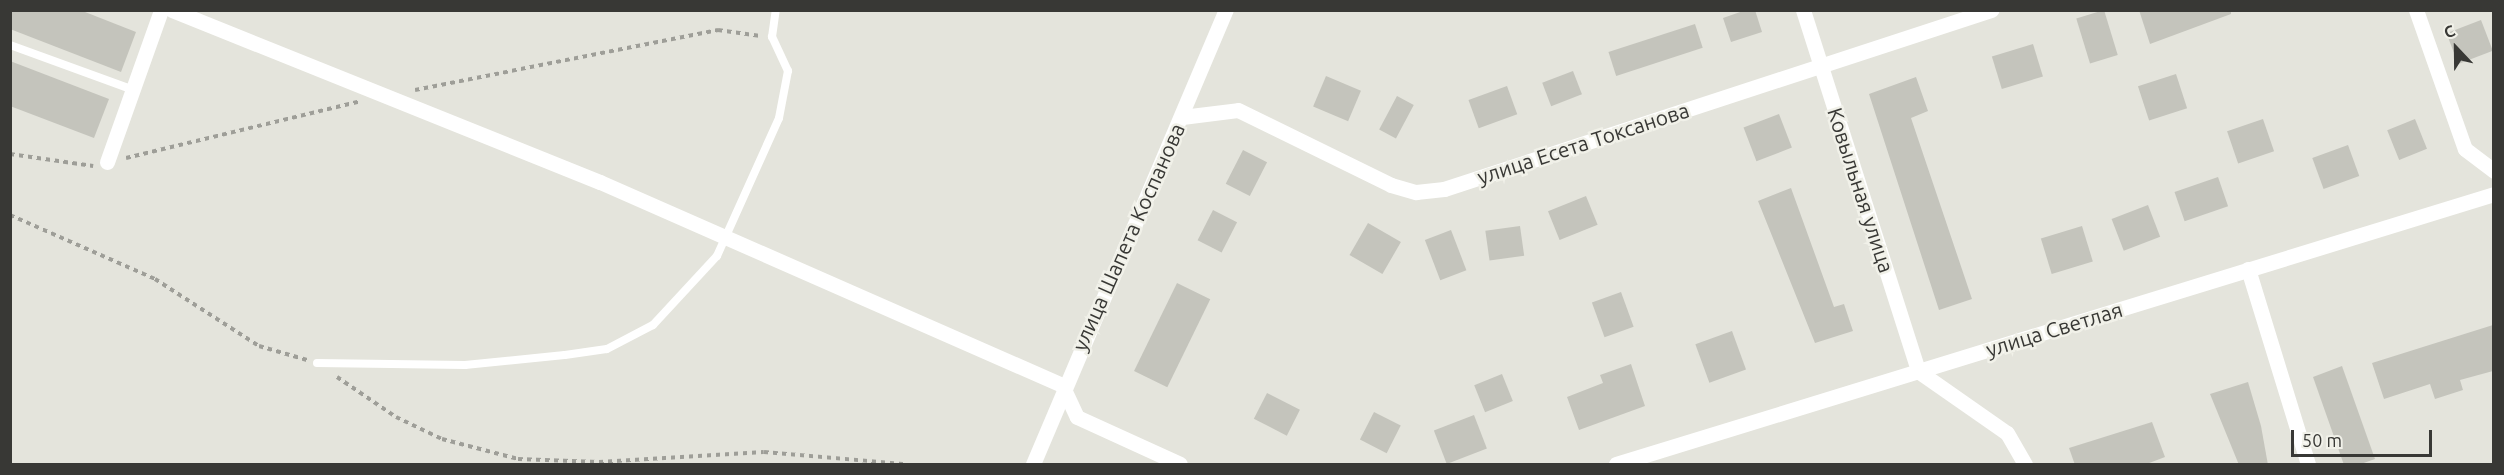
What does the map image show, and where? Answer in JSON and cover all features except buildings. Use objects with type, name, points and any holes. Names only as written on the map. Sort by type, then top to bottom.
[{"type":"street","points":[[107,162],[131,89],[161,10]]},
{"type":"street","points":[[172,10],[387,95],[726,236],[1062,385],[1077,417],[1180,465]]},
{"type":"street","name":"улица Шапета Коспанова","points":[[1033,465],[1062,385],[1182,117],[1226,10]]},
{"type":"street","name":"Ковыльная улица","points":[[1803,10],[1918,371]]},
{"type":"street","name":"улица Есета Токсанова","points":[[1182,117],[1238,110],[1391,185],[1434,190],[1991,10]]},
{"type":"street","points":[[2416,10],[2465,148],[2493,171]]},
{"type":"street","name":"улица Светлая","points":[[1616,465],[2493,194]]},
{"type":"street","points":[[2248,269],[2308,465]]},
{"type":"street","points":[[1918,371],[2007,433],[2025,465]]},
{"type":"lane","points":[[317,363],[465,365],[607,349],[630,341],[661,318],[693,288],[726,236],[786,92],[788,71],[772,37],[776,10]]},
{"type":"lane","points":[[10,45],[131,89]]},
{"type":"path","points":[[10,154],[92,167],[387,95],[718,30],[772,37]]},
{"type":"path","points":[[10,215],[155,279],[259,346],[317,363],[396,417],[433,435],[518,459],[599,462],[764,452],[905,465]]}]
